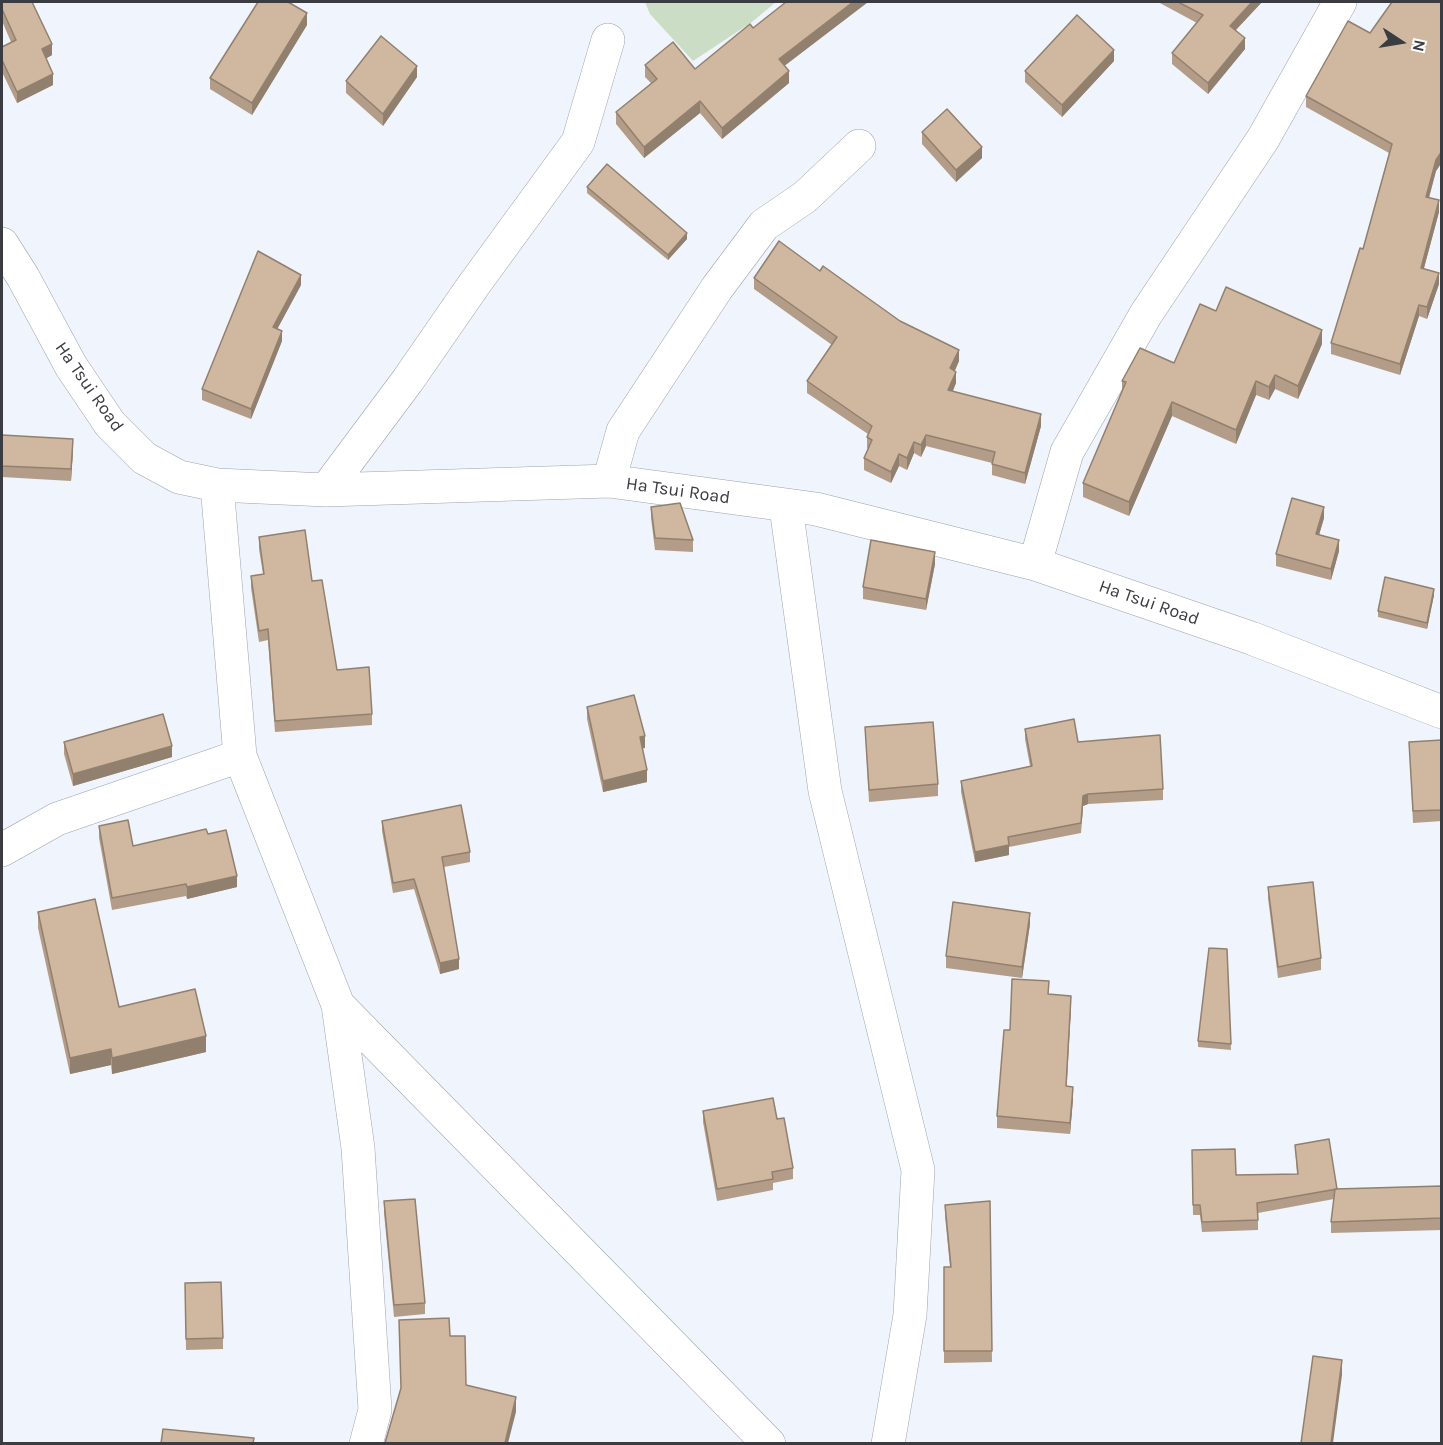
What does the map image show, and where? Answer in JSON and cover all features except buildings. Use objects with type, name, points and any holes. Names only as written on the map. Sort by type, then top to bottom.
[{"type":"street","points":[[1035,564],[1067,452],[1146,314],[1263,139],[1340,2]]},
{"type":"street","points":[[326,490],[408,380],[578,142],[608,40]]},
{"type":"street","points":[[609,481],[623,430],[717,288],[764,225],[805,197],[860,146]]},
{"type":"street","name":"Ha Tsui Road","points":[[2,244],[23,277],[70,366],[110,424],[144,458],[180,477],[217,485],[326,490],[609,481],[786,507],[816,509],[1035,564],[1251,638],[1442,712]]},
{"type":"street","points":[[217,485],[240,756],[338,1005],[358,1148],[374,1386],[375,1410],[366,1443]]},
{"type":"street","points":[[786,507],[825,791],[918,1170],[910,1315],[888,1443]]},
{"type":"street","points":[[2,850],[57,819],[240,756]]},
{"type":"street","points":[[338,1005],[769,1443]]},
{"type":"green space","points":[[645,2],[776,2],[752,22],[693,61],[650,14]]}]
